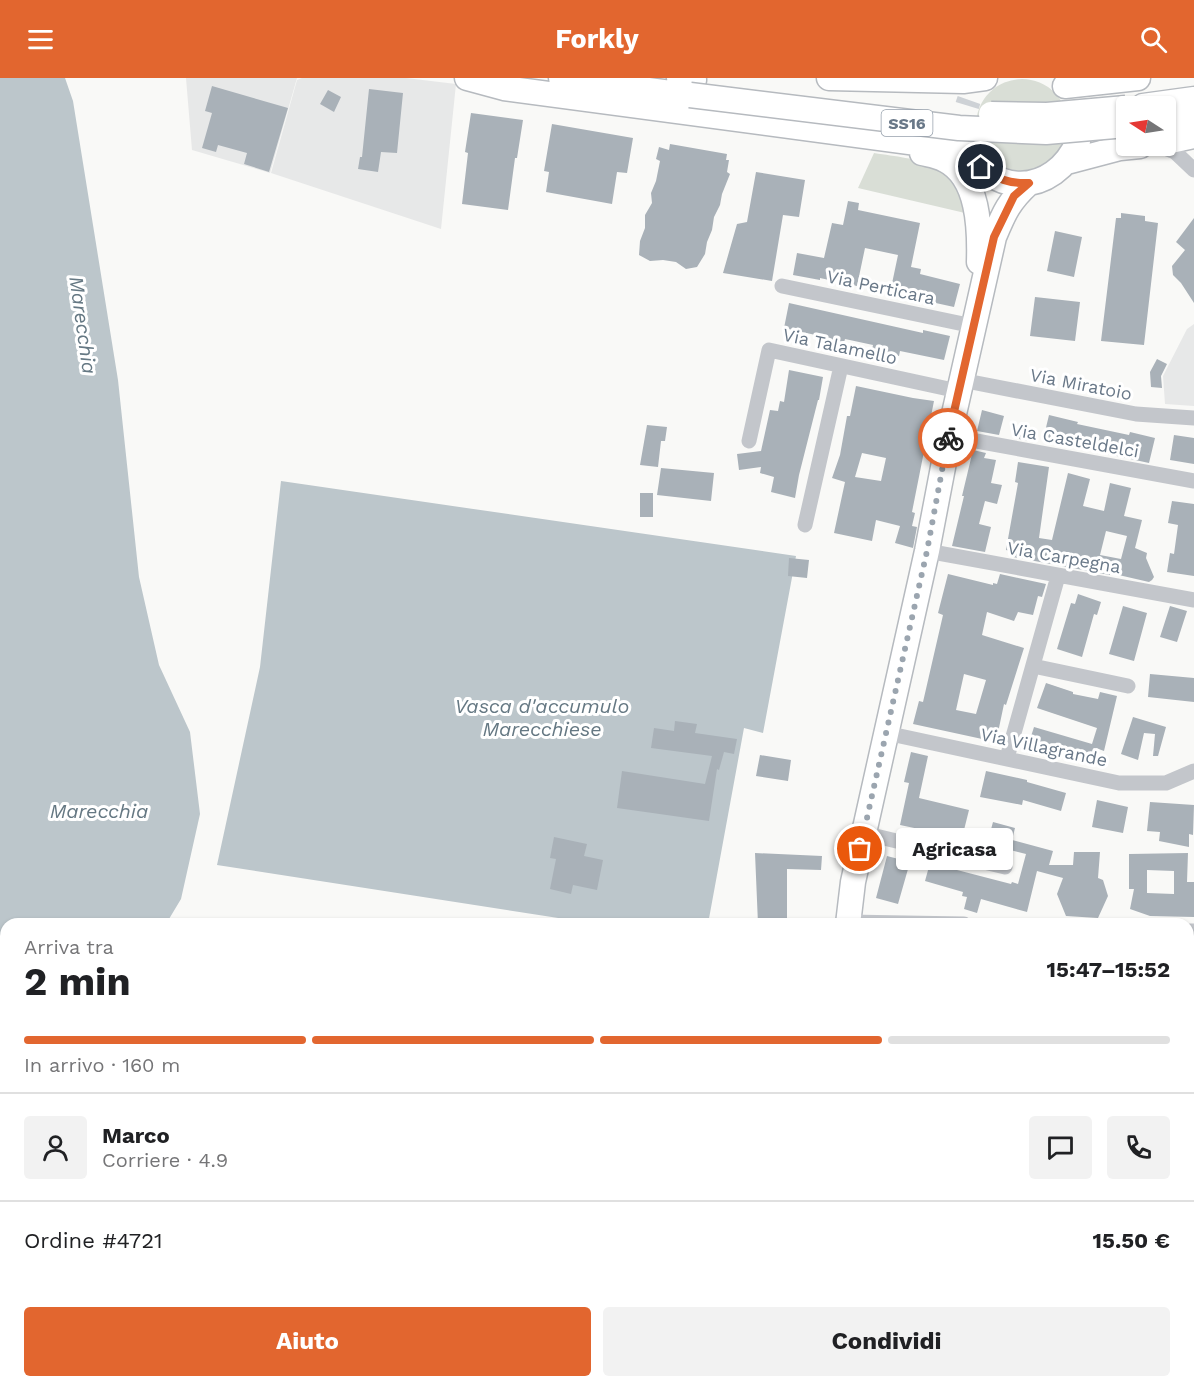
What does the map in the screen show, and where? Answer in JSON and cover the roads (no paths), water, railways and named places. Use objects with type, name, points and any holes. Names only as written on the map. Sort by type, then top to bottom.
[{"type":"main road","points":[[467,78],[504,88],[788,125],[967,145],[981,167],[1010,183],[1029,183],[1050,176],[1072,152],[1116,148]]},
{"type":"main road","name":"SS16","points":[[561,78],[688,84],[960,113],[1047,115],[1116,109]]},
{"type":"main road","points":[[829,78],[963,81],[986,78]]},
{"type":"main road","points":[[969,100],[986,78]]},
{"type":"main road","points":[[1065,89],[1138,78]]},
{"type":"main road","name":"SS16","points":[[688,84],[959,128],[1046,132],[1116,126]]},
{"type":"main road","points":[[1176,101],[1194,99]]},
{"type":"main road","points":[[1176,119],[1194,116]]},
{"type":"main road","points":[[788,125],[931,155],[945,160],[958,170],[969,186],[977,215],[979,243],[975,317]]},
{"type":"main road","points":[[1176,140],[1194,136]]},
{"type":"main road","points":[[990,174],[994,206],[994,237]]},
{"type":"main road","points":[[849,918],[863,833],[927,551],[959,386],[994,237],[1014,196],[1029,183]]},
{"type":"street","points":[[1176,153],[1194,170]]},
{"type":"street","name":"Via Perticara","points":[[782,286],[975,317]]},
{"type":"street","name":"Via Talamello","points":[[749,441],[769,350],[841,366],[959,386]]},
{"type":"street","points":[[806,525],[841,366]]},
{"type":"street","name":"Via Miratoio","points":[[959,386],[1136,414],[1194,418]]},
{"type":"street","name":"Via Casteldelci","points":[[949,436],[1194,481]]},
{"type":"street","name":"Via Carpegna","points":[[927,551],[1194,600]]},
{"type":"street","points":[[1007,758],[1058,576]]},
{"type":"street","points":[[1033,666],[1128,686]]},
{"type":"street","name":"Via Villagrande","points":[[886,733],[1119,783],[1166,783],[1194,771]]},
{"type":"street","points":[[863,833],[1005,867]]},
{"type":"water","name":"Marecchia","points":[[0,78],[65,78],[73,101],[118,380],[139,577],[159,665],[190,732],[200,814],[181,899],[170,918],[0,918]]},
{"type":"water","name":"Vasca d'accumulo Marecchiese","points":[[281,481],[796,556],[763,733],[744,728],[709,918],[558,918],[217,865],[260,667]]},
{"type":"tunnel","points":[[966,141],[964,120],[969,100]]},
{"type":"place","name":"Agricasa","points":[[860,849]]}]
